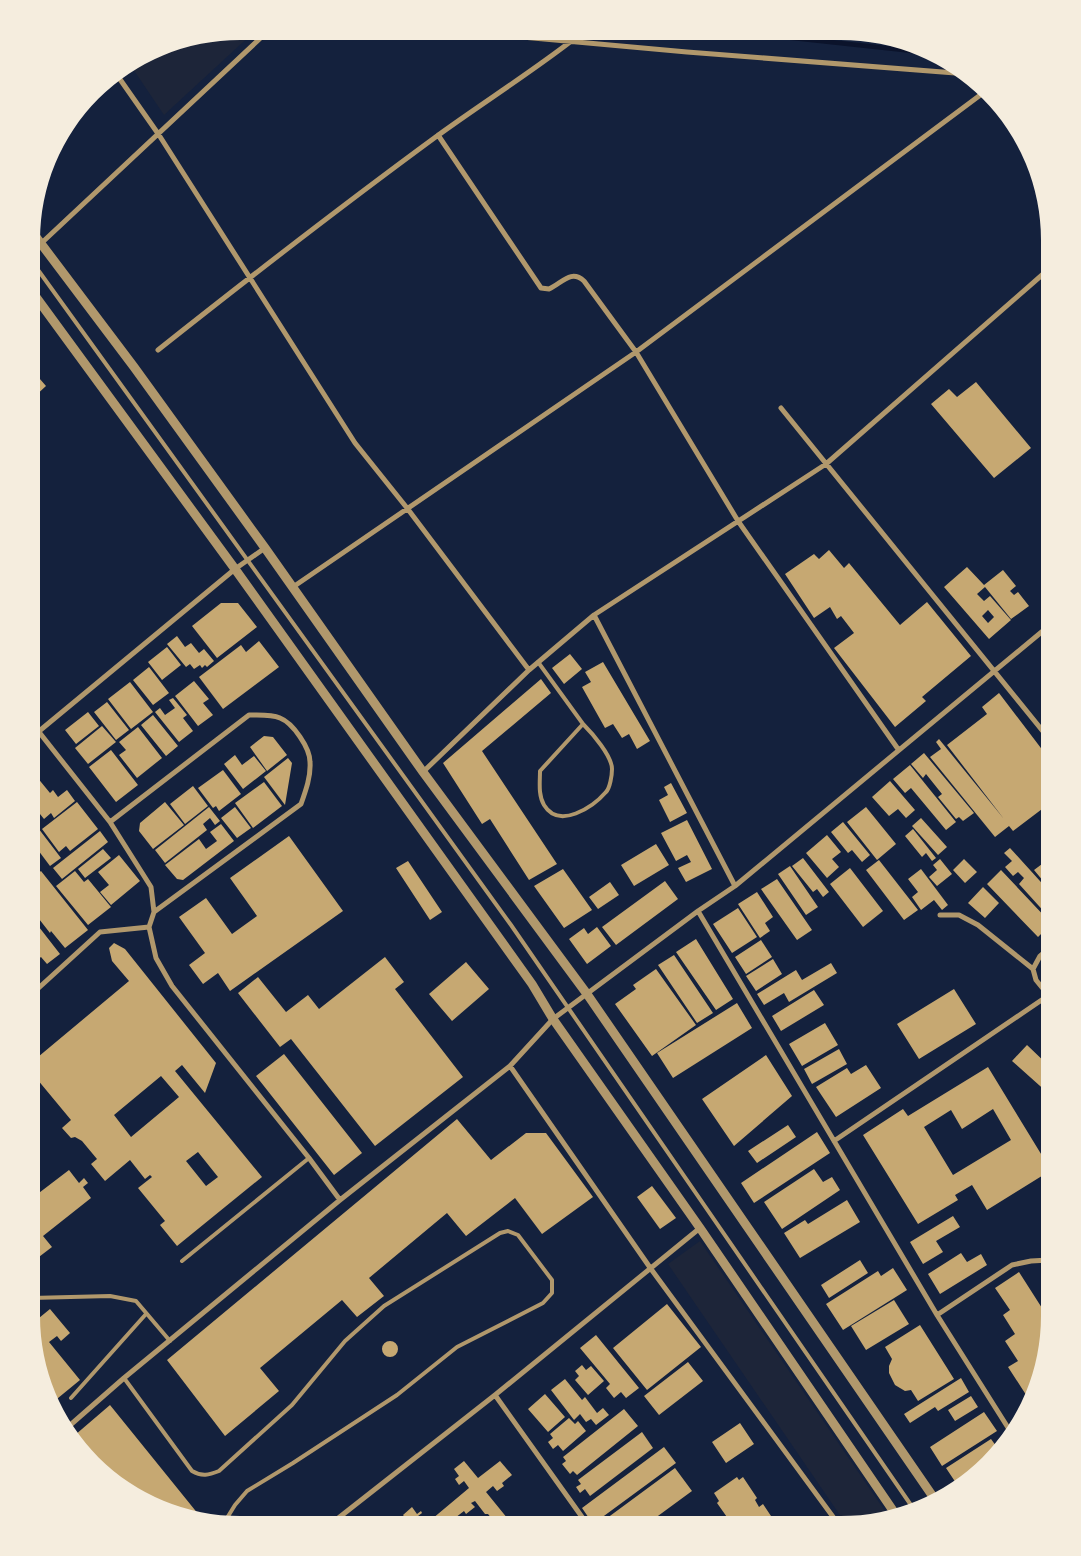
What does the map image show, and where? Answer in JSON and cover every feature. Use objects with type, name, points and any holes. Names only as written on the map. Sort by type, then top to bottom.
[{"type":"street","points":[[259,40],[42,243],[265,548],[423,772],[587,994],[931,1494]]},
{"type":"street","points":[[550,40],[950,73]]},
{"type":"street","points":[[158,350],[438,135],[546,61],[570,42]]},
{"type":"street","points":[[120,80],[159,135],[355,443],[407,508],[529,670]]},
{"type":"street","points":[[292,588],[636,352],[979,96]]},
{"type":"street","points":[[438,135],[538,285],[549,289],[570,276],[581,278],[636,352],[738,521],[898,749]]},
{"type":"street","points":[[423,772],[529,670],[594,615],[826,464],[1041,276]]},
{"type":"street","points":[[40,303],[235,569],[532,984],[553,1019],[700,1228],[892,1509]]},
{"type":"street","points":[[781,408],[1041,729]]},
{"type":"street","points":[[40,731],[235,569],[265,548]]},
{"type":"street","points":[[594,615],[734,886]]},
{"type":"street","points":[[72,1424],[124,1378],[340,1200],[510,1066],[553,1019],[734,886],[898,749],[1041,633]]},
{"type":"street","points":[[110,822],[249,715],[261,714],[280,718],[300,734],[310,760],[308,785],[301,804],[154,912]]},
{"type":"street","points":[[40,733],[110,822],[151,888],[154,912],[149,927],[156,958],[172,986],[309,1158],[340,1200]]},
{"type":"street","points":[[698,911],[937,1315],[1007,1427]]},
{"type":"street","points":[[940,915],[959,915],[978,925],[1033,969],[1036,980],[1041,986]]},
{"type":"street","points":[[40,987],[100,932],[149,927]]},
{"type":"street","points":[[1033,969],[1041,955]]},
{"type":"street","points":[[834,1141],[1041,1001]]},
{"type":"street","points":[[510,1066],[651,1269],[832,1516]]},
{"type":"street","points":[[341,1516],[495,1395],[700,1228]]},
{"type":"street","points":[[937,1315],[1012,1265],[1031,1260],[1041,1260]]},
{"type":"street","points":[[495,1395],[581,1516]]},
{"type":"lane","points":[[40,273],[511,925],[911,1503]]},
{"type":"lane","points":[[538,662],[583,724],[598,740],[612,768],[608,790],[594,803],[576,814],[559,816],[550,812],[544,805],[540,791],[540,771],[583,724]]},
{"type":"lane","points":[[182,1261],[309,1158]]},
{"type":"lane","points":[[124,1378],[192,1471],[198,1475],[208,1475],[219,1471],[292,1405],[345,1341],[384,1306],[500,1233],[508,1231],[518,1235],[552,1280],[552,1293],[543,1303],[457,1347],[397,1395],[294,1463],[247,1491],[228,1516]]},
{"type":"lane","points":[[40,1298],[110,1296],[136,1301],[170,1341]]},
{"type":"lane","points":[[72,1398],[146,1314]]},
{"type":"shaded area","points":[[227,40],[245,40],[164,115],[134,71],[164,55],[188,47]]},
{"type":"shaded area","points":[[700,1241],[885,1511],[854,1516],[841,1516],[668,1264]]},
{"type":"building","points":[[40,379],[46,386],[40,392]]},
{"type":"building","points":[[976,382],[1031,448],[994,478],[931,404],[949,389],[957,397]]},
{"type":"building","points":[[829,550],[844,568],[849,563],[900,625],[927,602],[971,656],[922,697],[926,701],[895,727],[834,648],[854,633],[841,616],[837,619],[830,607],[814,618],[785,574],[814,554],[819,559]]},
{"type":"building","points":[[967,567],[984,585],[1003,570],[1016,586],[1010,591],[1014,595],[1018,592],[1029,606],[1011,619],[985,587],[977,594],[984,601],[990,596],[1011,620],[989,639],[944,587]],"holes":[[[988,610],[994,617],[988,623],[982,616]]]},
{"type":"building","points":[[221,603],[238,603],[257,627],[217,658],[192,626]]},
{"type":"building","points":[[177,636],[185,647],[191,643],[199,653],[204,649],[214,661],[207,667],[205,665],[202,668],[200,665],[194,669],[190,664],[186,667],[167,644]]},
{"type":"building","points":[[259,641],[279,667],[223,709],[199,677],[241,645],[246,652]]},
{"type":"building","points":[[167,647],[181,665],[162,680],[148,662]]},
{"type":"building","points":[[570,654],[582,669],[564,684],[552,668]]},
{"type":"building","points":[[603,662],[650,741],[637,749],[629,734],[622,738],[613,724],[605,728],[582,687],[591,682],[585,672]]},
{"type":"building","points":[[149,667],[169,693],[153,705],[133,680]]},
{"type":"building","points":[[541,679],[551,693],[482,751],[557,864],[529,880],[490,819],[482,824],[443,763]]},
{"type":"building","points":[[194,681],[209,699],[203,703],[213,715],[198,726],[175,696]]},
{"type":"building","points":[[130,682],[153,712],[131,729],[108,699]]},
{"type":"building","points":[[999,693],[1041,748],[1041,810],[1013,831],[1009,826],[995,837],[930,757],[941,749],[936,742],[939,739],[1004,819],[947,745],[987,714],[982,707]]},
{"type":"building","points":[[173,698],[187,715],[183,718],[193,731],[179,742],[155,712],[160,708],[165,715],[175,708],[169,700]]},
{"type":"building","points":[[107,702],[129,730],[116,740],[94,712]]},
{"type":"building","points":[[88,712],[99,726],[76,744],[65,730]]},
{"type":"building","points":[[153,715],[178,746],[166,756],[141,725]]},
{"type":"building","points":[[102,726],[116,742],[88,764],[75,748]]},
{"type":"building","points":[[138,727],[162,758],[137,778],[119,755],[126,750],[119,742]]},
{"type":"building","points":[[264,736],[273,737],[287,755],[267,771],[250,747]]},
{"type":"building","points":[[111,750],[138,785],[116,802],[89,767]]},
{"type":"building","points":[[924,753],[974,813],[963,821],[959,817],[956,819],[938,797],[942,794],[926,774],[923,778],[911,764]]},
{"type":"building","points":[[235,755],[242,765],[254,756],[266,771],[243,789],[224,764]]},
{"type":"building","points":[[288,758],[292,763],[285,805],[264,777]]},
{"type":"building","points":[[910,765],[956,822],[946,830],[911,788],[905,793],[893,779]]},
{"type":"building","points":[[223,770],[241,794],[219,811],[216,806],[213,808],[198,788]]},
{"type":"building","points":[[40,781],[50,793],[53,790],[58,797],[67,790],[75,801],[54,818],[51,813],[44,819],[40,814]]},
{"type":"building","points":[[890,781],[915,810],[906,818],[898,809],[889,816],[872,797]]},
{"type":"building","points":[[264,782],[282,806],[253,828],[235,803]]},
{"type":"building","points":[[671,783],[687,813],[670,822],[659,800],[668,795],[664,787]]},
{"type":"building","points":[[193,786],[208,806],[185,824],[170,804]]},
{"type":"building","points":[[77,802],[98,829],[70,851],[66,846],[59,852],[42,829]]},
{"type":"building","points":[[165,802],[184,825],[153,849],[139,831],[140,823]]},
{"type":"building","points":[[209,807],[220,821],[215,825],[210,818],[203,824],[207,830],[165,863],[155,850]]},
{"type":"building","points":[[235,807],[251,828],[237,838],[221,818]]},
{"type":"building","points":[[866,807],[896,844],[877,860],[847,822]]},
{"type":"building","points":[[921,818],[947,847],[938,855],[912,826]]},
{"type":"building","points":[[687,820],[712,869],[686,882],[678,868],[691,862],[687,855],[676,861],[661,833]]},
{"type":"building","points":[[843,822],[870,855],[862,862],[852,850],[848,853],[831,832]]},
{"type":"building","points":[[221,824],[234,841],[183,880],[177,879],[165,865],[199,839],[206,849],[217,841],[210,832]]},
{"type":"building","points":[[913,829],[936,858],[932,861],[926,853],[922,857],[905,836]]},
{"type":"building","points":[[40,830],[61,858],[50,866],[40,853]]},
{"type":"building","points":[[100,831],[108,842],[62,879],[53,868]]},
{"type":"building","points":[[827,835],[841,852],[832,859],[839,867],[827,878],[806,853]]},
{"type":"building","points":[[289,836],[343,911],[230,991],[218,973],[203,984],[189,965],[205,953],[179,917],[206,898],[232,934],[257,916],[230,878]]},
{"type":"building","points":[[656,844],[669,865],[634,886],[621,865]]},
{"type":"building","points":[[1010,848],[1041,882],[1041,908],[1019,884],[1024,878],[1018,872],[1013,876],[1005,867],[1012,861],[1004,853]]},
{"type":"building","points":[[103,849],[111,858],[85,878],[78,869]]},
{"type":"building","points":[[119,855],[140,881],[111,905],[100,892],[109,885],[98,872]]},
{"type":"building","points":[[803,858],[829,892],[823,897],[817,889],[813,892],[792,866]]},
{"type":"building","points":[[940,859],[952,874],[937,886],[929,877],[937,870],[933,865]]},
{"type":"building","points":[[964,859],[977,872],[965,883],[953,870]]},
{"type":"building","points":[[879,860],[918,910],[904,920],[866,870]]},
{"type":"building","points":[[408,861],[442,912],[430,920],[396,868]]},
{"type":"building","points":[[1041,865],[1041,878],[1034,870]]},
{"type":"building","points":[[790,866],[818,907],[806,915],[778,874]]},
{"type":"building","points":[[850,868],[883,911],[863,927],[830,884]]},
{"type":"building","points":[[563,869],[592,910],[564,928],[534,886]]},
{"type":"building","points":[[921,869],[948,905],[942,910],[934,900],[921,910],[912,897],[918,892],[908,879]]},
{"type":"building","points":[[1001,870],[1041,912],[1041,934],[1038,937],[987,884]]},
{"type":"building","points":[[75,871],[84,882],[88,879],[111,907],[88,925],[56,886]]},
{"type":"building","points":[[40,872],[88,930],[65,948],[40,920]]},
{"type":"building","points":[[777,879],[812,930],[797,940],[761,889]]},
{"type":"building","points":[[665,881],[678,899],[616,945],[602,927]]},
{"type":"building","points":[[610,882],[619,895],[598,909],[589,897]]},
{"type":"building","points":[[983,887],[999,903],[985,918],[968,903]]},
{"type":"building","points":[[757,892],[773,917],[765,923],[770,931],[760,938],[738,904]]},
{"type":"building","points":[[738,908],[757,937],[732,953],[713,924]]},
{"type":"building","points":[[597,927],[611,946],[587,964],[569,939],[584,928],[588,934]]},
{"type":"building","points":[[40,928],[60,954],[47,964],[41,957]]},
{"type":"building","points":[[696,939],[733,999],[716,1010],[676,952]]},
{"type":"building","points":[[761,940],[772,957],[746,974],[735,957]]},
{"type":"building","points":[[114,943],[125,949],[216,1063],[205,1093],[182,1065],[175,1071],[262,1177],[177,1246],[160,1225],[165,1221],[138,1188],[152,1177],[150,1175],[145,1179],[130,1160],[105,1181],[91,1164],[97,1159],[82,1141],[75,1137],[71,1138],[62,1128],[71,1120],[40,1083],[40,1055],[129,981],[112,961],[109,948]],"holes":[[[161,1076],[179,1097],[131,1137],[114,1115]],[[198,1152],[218,1177],[206,1186],[186,1161]]]},
{"type":"building","points":[[674,955],[713,1013],[697,1023],[658,965]]},
{"type":"building","points":[[385,957],[404,982],[395,989],[463,1077],[375,1146],[291,1039],[280,1047],[238,993],[258,977],[286,1012],[308,995],[319,1009]]},
{"type":"building","points":[[773,959],[782,974],[756,991],[746,976]]},
{"type":"building","points":[[466,962],[489,989],[452,1021],[429,994]]},
{"type":"building","points":[[831,963],[837,973],[789,1002],[784,993],[764,1005],[757,994],[796,970],[802,980]]},
{"type":"building","points":[[656,969],[696,1025],[652,1056],[615,1004],[636,989],[633,985]]},
{"type":"building","points":[[954,989],[976,1024],[919,1059],[897,1024]]},
{"type":"building","points":[[814,990],[824,1005],[781,1031],[772,1016]]},
{"type":"building","points":[[737,1003],[752,1028],[673,1078],[657,1053]]},
{"type":"building","points":[[825,1023],[838,1045],[802,1066],[789,1044]]},
{"type":"building","points":[[1027,1045],[1041,1058],[1041,1087],[1012,1061]]},
{"type":"building","points":[[839,1049],[847,1064],[812,1084],[804,1069]]},
{"type":"building","points":[[284,1054],[362,1153],[334,1175],[256,1076]]},
{"type":"building","points":[[766,1055],[792,1096],[734,1146],[702,1099]]},
{"type":"building","points":[[866,1065],[881,1088],[836,1117],[816,1087],[847,1068],[851,1074]]},
{"type":"building","points":[[988,1067],[1041,1154],[1041,1176],[987,1210],[972,1185],[955,1195],[958,1200],[918,1224],[863,1135],[903,1109],[908,1116]],"holes":[[[993,1109],[1011,1140],[953,1175],[924,1127],[951,1110],[962,1129]]]},
{"type":"building","points":[[457,1119],[491,1160],[526,1133],[546,1133],[593,1197],[542,1234],[515,1198],[466,1236],[447,1213],[369,1278],[384,1296],[357,1317],[342,1300],[260,1368],[279,1391],[225,1436],[167,1360]]},
{"type":"building","points":[[788,1125],[796,1137],[757,1163],[748,1151]]},
{"type":"building","points":[[817,1132],[830,1153],[754,1203],[741,1183]]},
{"type":"building","points":[[814,1169],[823,1182],[832,1177],[840,1190],[782,1229],[764,1202]]},
{"type":"building","points":[[69,1170],[79,1183],[84,1178],[88,1183],[83,1187],[91,1198],[43,1236],[52,1247],[40,1256],[40,1192]]},
{"type":"building","points":[[652,1186],[676,1218],[660,1229],[637,1197]]},
{"type":"building","points":[[847,1200],[860,1222],[800,1258],[784,1233],[805,1220],[808,1224]]},
{"type":"building","points":[[953,1216],[960,1227],[936,1241],[943,1252],[923,1264],[910,1242]]},
{"type":"building","points":[[961,1253],[967,1262],[981,1254],[987,1265],[940,1294],[928,1274]]},
{"type":"building","points":[[860,1260],[868,1273],[829,1298],[821,1285]]},
{"type":"building","points":[[893,1268],[907,1290],[843,1330],[826,1304],[878,1271],[881,1276]]},
{"type":"building","points":[[1019,1272],[1041,1306],[1041,1329],[1037,1355],[1025,1394],[1008,1367],[1018,1361],[1005,1341],[1015,1334],[1003,1315],[1010,1310],[995,1288]]},
{"type":"building","points":[[894,1300],[909,1324],[866,1350],[851,1326]]},
{"type":"building","points":[[667,1304],[701,1347],[647,1390],[613,1348]]},
{"type":"building","points":[[50,1309],[70,1333],[61,1341],[57,1336],[49,1342],[80,1380],[58,1398],[47,1368],[40,1329],[40,1317]]},
{"type":"building","points":[[920,1325],[954,1379],[918,1401],[911,1390],[905,1391],[895,1385],[889,1373],[892,1359],[885,1347]]},
{"type":"building","points":[[596,1335],[639,1388],[626,1398],[621,1392],[614,1398],[606,1388],[610,1384],[580,1348]]},
{"type":"building","points":[[387,1341],[393,1341],[398,1346],[396,1355],[387,1357],[382,1352],[382,1346]]},
{"type":"building","points":[[688,1362],[703,1381],[659,1415],[644,1396]]},
{"type":"building","points":[[582,1365],[586,1370],[591,1366],[604,1381],[588,1395],[575,1380],[579,1376],[575,1371]]},
{"type":"building","points":[[961,1378],[969,1392],[938,1411],[935,1407],[910,1423],[904,1414]]},
{"type":"building","points":[[565,1379],[582,1400],[585,1397],[597,1413],[603,1408],[609,1415],[596,1425],[591,1419],[586,1422],[580,1414],[574,1420],[551,1390]]},
{"type":"building","points":[[545,1394],[565,1417],[548,1432],[528,1409]]},
{"type":"building","points":[[971,1396],[978,1407],[955,1421],[948,1410]]},
{"type":"building","points":[[110,1405],[196,1511],[164,1501],[118,1475],[90,1448],[78,1433]]},
{"type":"building","points":[[624,1409],[638,1426],[577,1475],[573,1471],[570,1474],[562,1464],[566,1461],[563,1457]]},
{"type":"building","points":[[984,1412],[997,1431],[942,1466],[930,1447]]},
{"type":"building","points":[[569,1418],[575,1424],[578,1421],[586,1431],[563,1451],[558,1445],[553,1449],[548,1442],[553,1438],[550,1434]]},
{"type":"building","points":[[740,1423],[754,1444],[726,1463],[712,1442]]},
{"type":"building","points":[[642,1432],[653,1448],[590,1496],[585,1489],[580,1493],[576,1487],[581,1484],[578,1480]]},
{"type":"building","points":[[991,1439],[995,1444],[973,1466],[954,1481],[946,1468]]},
{"type":"building","points":[[664,1447],[676,1463],[604,1516],[588,1516],[582,1508]]},
{"type":"building","points":[[464,1461],[478,1478],[500,1461],[512,1475],[502,1483],[504,1486],[497,1491],[493,1486],[486,1492],[506,1516],[490,1516],[485,1514],[475,1501],[471,1503],[475,1507],[466,1514],[464,1511],[458,1516],[436,1516],[469,1488],[464,1481],[459,1485],[455,1479],[459,1476],[454,1469]]},
{"type":"building","points":[[675,1468],[692,1491],[658,1516],[610,1516]]},
{"type":"building","points":[[737,1477],[739,1480],[743,1477],[757,1498],[755,1500],[759,1507],[763,1504],[771,1516],[726,1516],[717,1503],[719,1501],[714,1493]]},
{"type":"building","points":[[412,1507],[417,1514],[421,1511],[422,1513],[418,1516],[403,1515]]},
{"type":"waterway","points":[[811,40],[901,50]]}]
